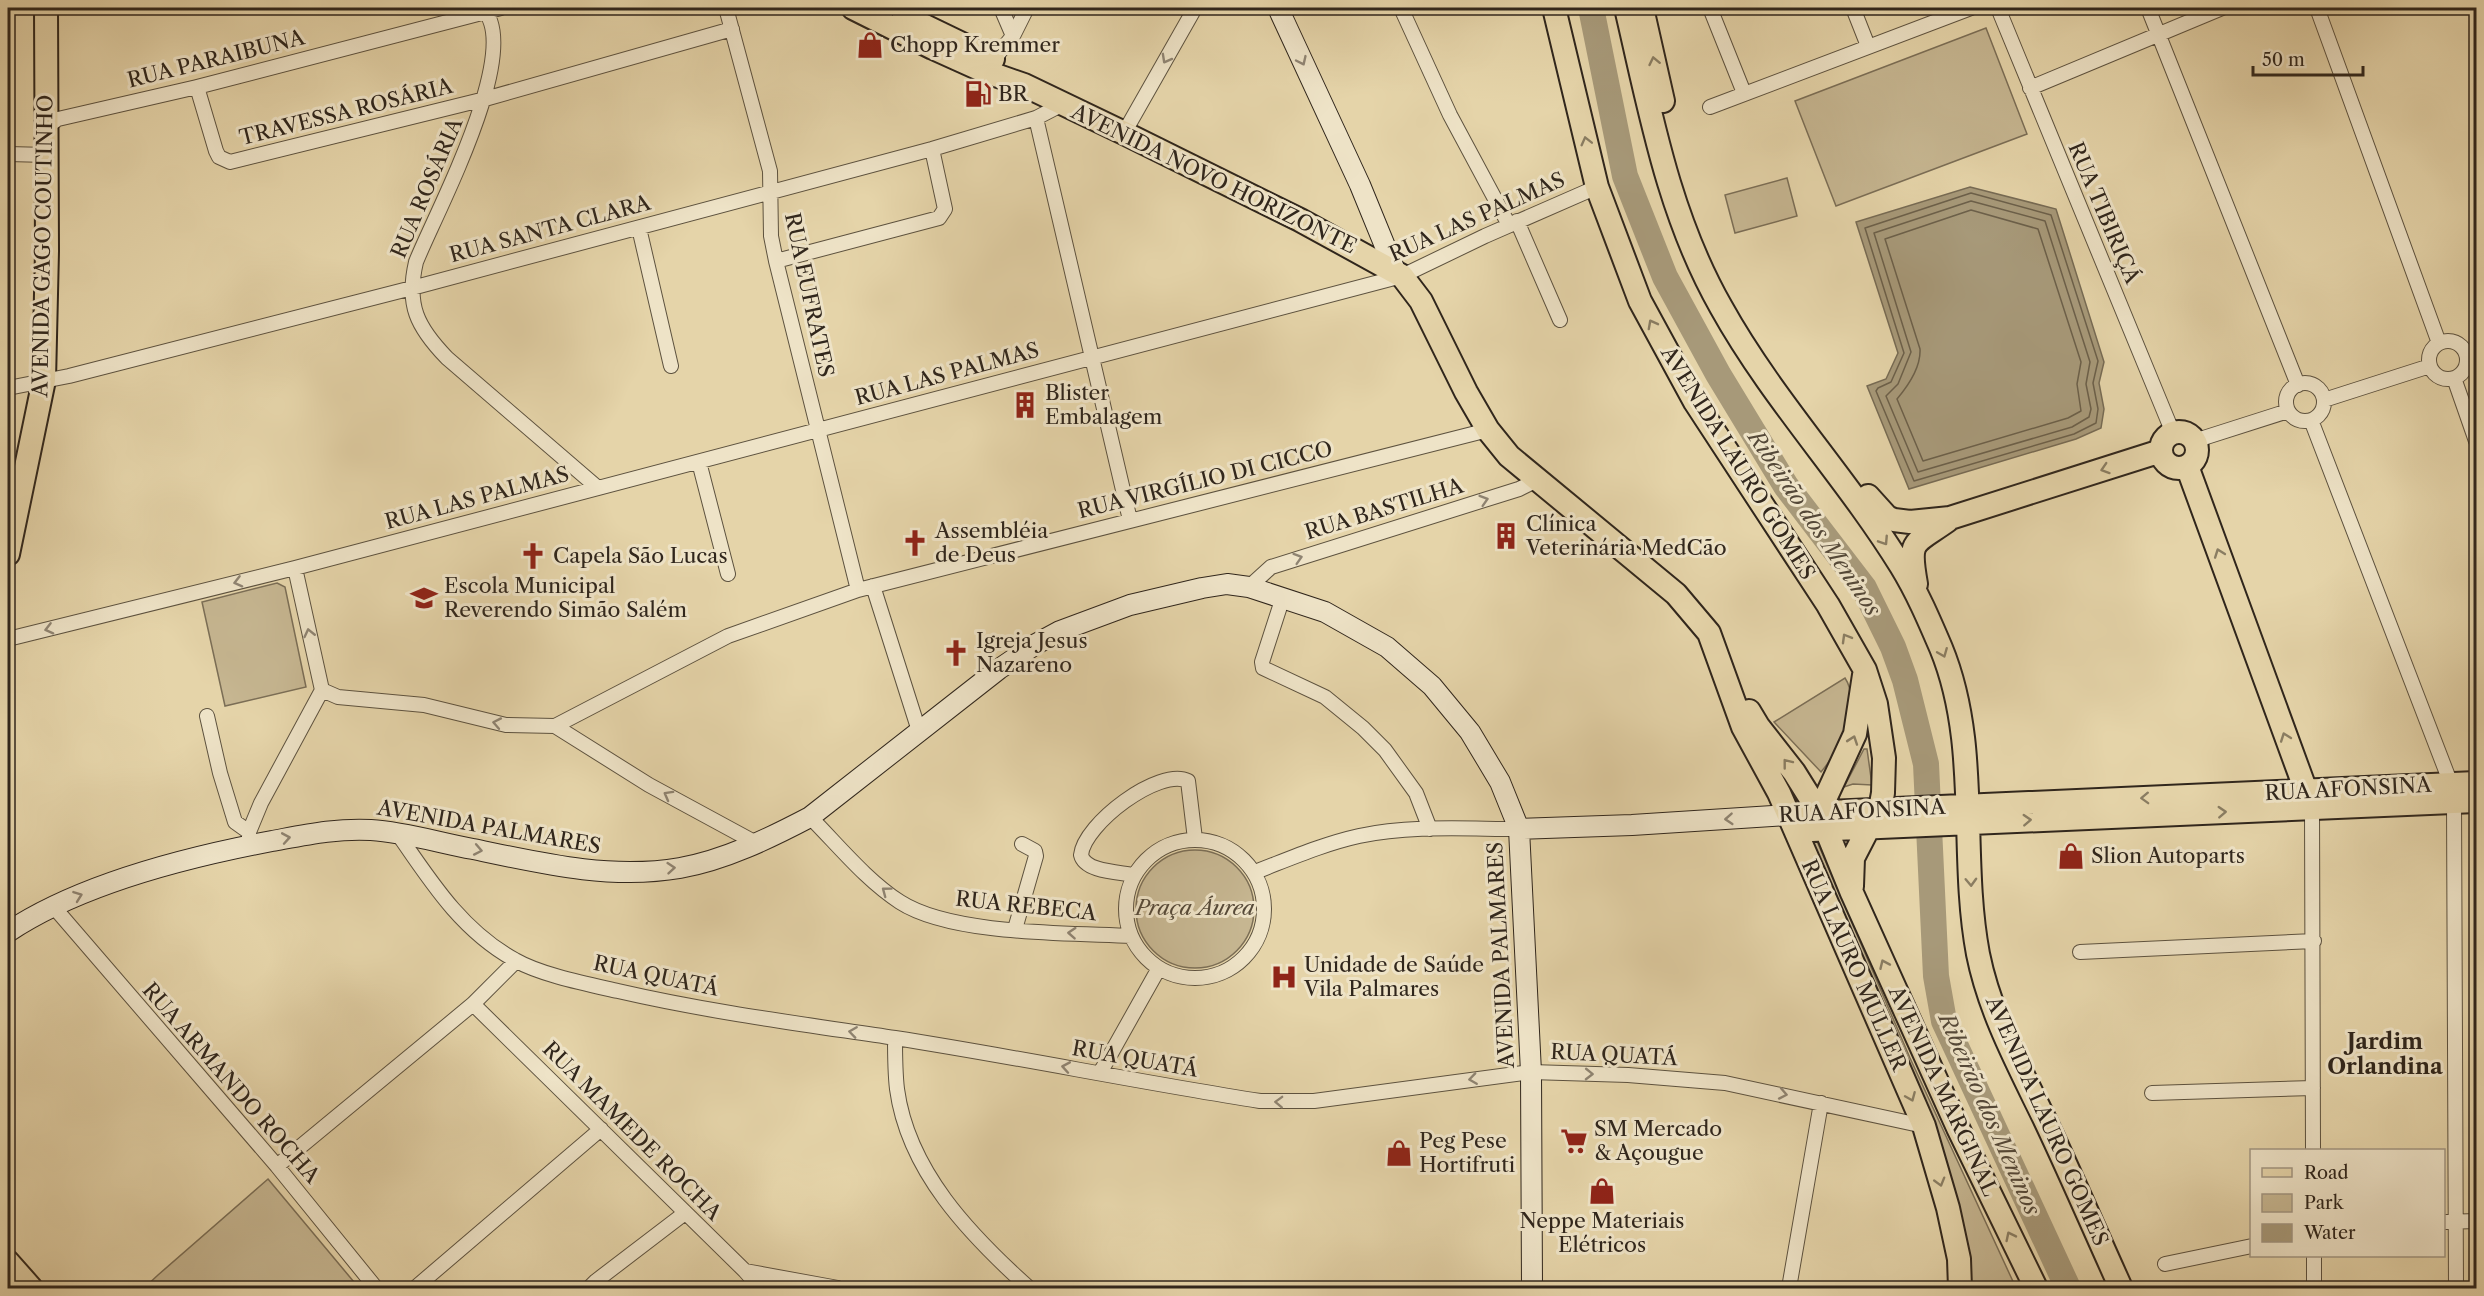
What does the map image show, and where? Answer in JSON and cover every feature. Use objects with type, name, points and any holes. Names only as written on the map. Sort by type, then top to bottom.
[{"type":"main road","name":"AVENIDA GAGO COUTINHO","points":[[8,554],[44,380],[46,8]]},
{"type":"main road","name":"AVENIDA NOVO HORIZONTE","points":[[854,8],[989,65]]},
{"type":"main road","name":"AVENIDA NOVO HORIZONTE","points":[[885,8],[1024,85],[1300,219],[1399,274]]},
{"type":"main road","name":"AVENIDA LAURO GOMES","points":[[1554,8],[1597,187],[1640,301],[1695,402],[1828,605],[1865,670],[1876,704],[1883,748],[1884,777],[1874,818]]},
{"type":"main road","name":"AVENIDA LAURO GOMES","points":[[1626,8],[1665,173],[1682,224],[1709,286],[1758,366],[1874,524],[1901,566],[1941,650],[1953,689],[1960,730],[1959,815],[1978,957],[1996,1017],[2121,1288]]},
{"type":"main road","points":[[1642,8],[1671,138],[1691,205],[1717,266],[1747,322],[1871,500],[1887,517],[1910,522],[1950,518],[2176,442],[2197,452],[2195,458],[2182,468],[2170,466],[2163,457],[2176,442]]},
{"type":"main road","name":"RUA LAURO MULLER","points":[[1399,274],[1421,301],[1466,392],[1488,430],[1509,456],[1676,594],[1709,633],[1743,727],[1792,824],[1924,1126],[1948,1208],[1959,1259],[1960,1288]]},
{"type":"main road","points":[[2187,466],[2309,800]]},
{"type":"main road","name":"AVENIDA LAURO GOMES","points":[[1919,600],[1912,560],[1914,548],[1918,539],[1950,518]]},
{"type":"main road","name":"RUA LAURO MULLER","points":[[1717,652],[1758,726],[1794,772],[1822,820]]},
{"type":"main road","points":[[1822,820],[1833,786],[1855,734],[1865,670]]},
{"type":"main road","name":"RUA AFONSINA","points":[[1792,824],[1822,820],[2452,793],[2476,783]]},
{"type":"main road","name":"RUA AFONSINA","points":[[2452,793],[2476,801]]},
{"type":"main road","points":[[1852,893],[1853,858],[1874,818]]},
{"type":"main road","name":"AVENIDA MARGINAL","points":[[1822,820],[1852,893],[1958,1128],[2036,1288]]},
{"type":"main road","points":[[8,1262],[13,1286]]},
{"type":"street","name":"RUA PARAIBUNA","points":[[46,127],[58,119],[197,87],[484,10],[501,8]]},
{"type":"street","name":"RUA EUFRATES","points":[[726,8],[770,171],[771,236],[776,261],[858,590]]},
{"type":"street","points":[[1001,8],[1013,36]]},
{"type":"street","points":[[989,65],[1013,36],[1027,8]]},
{"type":"street","points":[[1124,134],[1195,8]]},
{"type":"street","name":"RUA LAURO MULLER","points":[[1278,8],[1399,274]]},
{"type":"street","points":[[1401,8],[1450,115],[1513,223],[1560,320]]},
{"type":"street","points":[[1710,8],[1744,93]]},
{"type":"street","points":[[1853,8],[1868,46]]},
{"type":"street","points":[[1710,107],[1971,8]]},
{"type":"street","name":"RUA TIBIRIÇÁ","points":[[1998,8],[2176,442]]},
{"type":"street","points":[[2148,8],[2298,385]]},
{"type":"street","points":[[2030,88],[2222,8]]},
{"type":"street","points":[[2317,8],[2439,343]]},
{"type":"street","name":"RUA ROSÁRIA","points":[[484,10],[492,24],[495,40],[485,99],[416,262],[411,288],[413,305],[418,322],[428,339],[475,383],[598,488]]},
{"type":"street","points":[[485,99],[732,29]]},
{"type":"street","name":"TRAVESSA ROSÁRIA","points":[[197,87],[216,151],[219,157],[231,162],[485,99]]},
{"type":"street","name":"RUA SANTA CLARA","points":[[8,388],[69,376],[639,228],[932,149],[1036,118],[1063,104]]},
{"type":"street","points":[[1036,118],[1130,520]]},
{"type":"street","points":[[776,261],[939,218],[945,209],[932,149]]},
{"type":"street","points":[[8,154],[47,155]]},
{"type":"street","name":"RUA LAS PALMAS","points":[[8,639],[295,568],[699,462],[1399,274],[1597,187]]},
{"type":"street","points":[[639,228],[671,366]]},
{"type":"street","points":[[2439,343],[2458,345],[2471,353],[2466,366],[2454,378],[2437,376],[2430,366],[2429,356],[2439,343]]},
{"type":"street","points":[[2324,400],[2430,366]]},
{"type":"street","points":[[2454,378],[2476,441]]},
{"type":"street","points":[[2303,384],[2319,389],[2324,400],[2322,410],[2311,420],[2295,419],[2288,411],[2286,399],[2292,388],[2303,384]]},
{"type":"street","points":[[2176,442],[2288,411]]},
{"type":"street","points":[[2311,420],[2452,793],[2450,1222],[2456,1288]]},
{"type":"street","name":"RUA VIRGÍLIO DI CICCO","points":[[322,690],[338,697],[442,708],[506,725],[555,726],[728,636],[858,590],[1488,430]]},
{"type":"street","points":[[699,462],[728,574]]},
{"type":"street","name":"RUA BASTILHA","points":[[1249,587],[1271,567],[1519,489],[1537,480]]},
{"type":"street","points":[[207,716],[220,773],[235,822],[249,838],[261,803],[322,690],[295,568]]},
{"type":"street","name":"AVENIDA PALMARES","points":[[8,932],[53,906],[148,871],[249,838],[345,829],[398,834],[558,867],[618,872],[679,868],[710,860],[756,843],[810,817],[999,669],[1060,631],[1130,605],[1168,595],[1227,584],[1249,587],[1325,612],[1354,627],[1387,647],[1432,686],[1470,732],[1500,782],[1519,829],[1531,1072],[1532,1288]]},
{"type":"street","points":[[873,586],[919,731]]},
{"type":"street","points":[[1284,597],[1262,662],[1263,668],[1325,697],[1363,728],[1385,750],[1416,793],[1430,829]]},
{"type":"street","points":[[555,726],[649,785],[756,843]]},
{"type":"street","points":[[1134,875],[1086,864],[1081,855],[1083,846],[1100,824],[1134,795],[1172,780],[1188,781],[1195,839]]},
{"type":"street","points":[[2309,800],[2314,941],[2313,1149]]},
{"type":"street","name":"RUA REBECA","points":[[810,817],[877,885],[901,903],[923,913],[952,922],[1015,929],[1131,936]]},
{"type":"street","name":"RUA AFONSINA","points":[[1254,873],[1331,843],[1360,836],[1430,829],[1792,824]]},
{"type":"street","name":"RUA QUATÁ","points":[[398,834],[457,916],[487,942],[516,961],[586,984],[666,1002],[895,1038],[1249,1100],[1290,1102],[1531,1072],[1708,1081],[1821,1102],[1924,1126]]},
{"type":"street","points":[[1195,839],[1222,845],[1235,852],[1254,873],[1263,896],[1264,921],[1259,937],[1250,951],[1239,963],[1224,972],[1208,977],[1191,978],[1175,975],[1159,968],[1143,955],[1131,936],[1125,905],[1128,890],[1134,875],[1148,858],[1166,845],[1195,839]]},
{"type":"street","points":[[1015,929],[1036,856],[1035,851],[1022,844]]},
{"type":"street","name":"RUA ARMANDO ROCHA","points":[[53,906],[276,1166],[376,1288]]},
{"type":"street","points":[[2080,952],[2314,941]]},
{"type":"street","points":[[276,1166],[473,1004],[516,961]]},
{"type":"street","points":[[1100,1073],[1159,968]]},
{"type":"street","name":"RUA MAMEDE ROCHA","points":[[473,1004],[760,1288]]},
{"type":"street","points":[[895,1038],[897,1089],[902,1109],[926,1170],[968,1228],[1029,1288]]},
{"type":"street","points":[[2152,1093],[2313,1088]]},
{"type":"street","points":[[1789,1288],[1821,1102]]},
{"type":"street","points":[[415,1288],[601,1129]]},
{"type":"street","points":[[589,1288],[686,1213]]},
{"type":"street","points":[[2450,1222],[2476,1221]]},
{"type":"street","points":[[2165,1264],[2250,1246]]},
{"type":"street","points":[[2314,1257],[2314,1288]]},
{"type":"street","points":[[745,1271],[838,1288]]},
{"type":"green space","points":[[1986,28],[2027,134],[1836,206],[1795,101]]},
{"type":"green space","points":[[1787,178],[1797,216],[1735,233],[1725,195]]},
{"type":"green space","points":[[277,583],[285,587],[306,687],[225,706],[202,602]]},
{"type":"green space","points":[[1845,678],[1850,688],[1851,700],[1846,727],[1841,740],[1821,772],[1774,722]]},
{"type":"green space","points":[[1864,749],[1867,749],[1872,785],[1853,784],[1844,787]]},
{"type":"green space","points":[[1813,832],[1910,1058],[2016,1288],[1970,1288],[1968,1252],[1808,839]]},
{"type":"green space","name":"Praça Áurea","points":[[1195,850],[1228,860],[1244,876],[1254,909],[1244,942],[1228,958],[1195,968],[1162,958],[1146,942],[1136,909],[1146,876],[1162,860]]},
{"type":"green space","points":[[268,1179],[359,1288],[144,1288],[158,1275]]},
{"type":"water","points":[[1970,187],[2056,209],[2104,362],[2099,383],[2104,409],[2101,428],[2076,439],[1909,489],[1867,386],[1886,379],[1898,353],[1856,222]]},
{"type":"waterway","name":"Ribeirão dos Meninos","points":[[1591,8],[1625,176],[1665,277],[1718,374],[1786,486],[1864,588],[1893,647],[1905,680],[1926,764],[1936,976],[1944,1021],[2068,1288]]},
{"type":"place","name":"Chopp Kremmer","points":[[870,45]]},
{"type":"place","name":"BR","points":[[978,94]]},
{"type":"place","name":"Blister Embalagem","points":[[1025,405]]},
{"type":"place","name":"Clínica Veterinária MedCão","points":[[1506,536]]},
{"type":"place","name":"Assembléia de Deus","points":[[915,543]]},
{"type":"place","name":"Capela São Lucas","points":[[533,556]]},
{"type":"place","name":"Escola Municipal Reverendo Simão Salém","points":[[424,598]]},
{"type":"place","name":"Igreja Jesus Nazareno","points":[[956,653]]},
{"type":"place","name":"Slion Autoparts","points":[[2071,856]]},
{"type":"place","name":"Unidade de Saúde Vila Palmares","points":[[1284,977]]},
{"type":"place","name":"SM Mercado & Açougue","points":[[1574,1141]]},
{"type":"place","name":"Peg Pese Hortifruti","points":[[1399,1153]]},
{"type":"place","name":"Neppe Materiais Elétricos","points":[[1602,1191]]},
{"type":"district","name":"Jardim Orlandina","points":[[2385,1054]]}]
